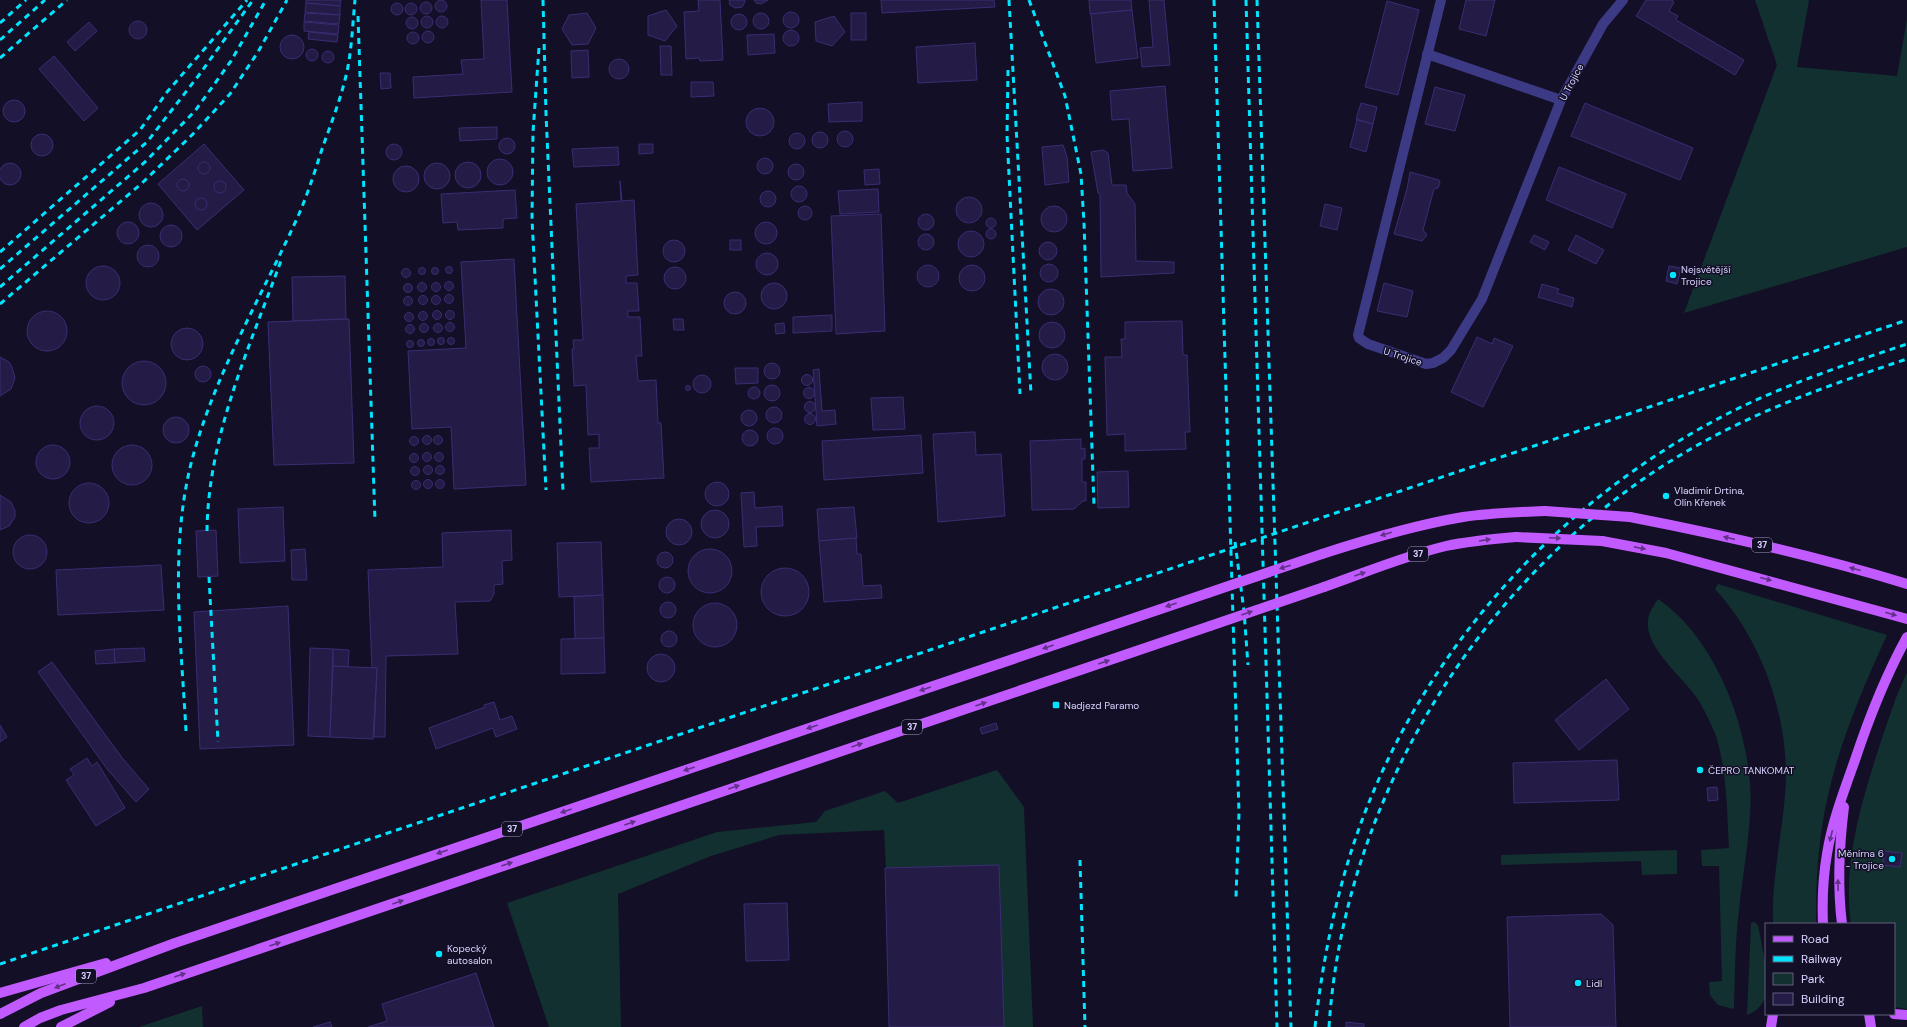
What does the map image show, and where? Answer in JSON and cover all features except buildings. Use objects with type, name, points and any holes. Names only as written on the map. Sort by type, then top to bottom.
[{"type":"main road","name":"37","points":[[0,1014],[41,993],[175,943],[1208,592],[1390,532],[1478,515],[1545,511],[1630,517],[1702,531],[1782,550],[1907,584]]},
{"type":"main road","name":"37","points":[[24,1027],[40,1018],[61,1010],[144,988],[1446,546],[1490,539],[1516,537],[1602,542],[1666,553],[1907,619]]},
{"type":"main road","points":[[1823,923],[1822,896],[1827,854],[1837,815],[1867,724],[1883,683],[1907,637]]},
{"type":"main road","points":[[1842,923],[1838,888],[1838,863],[1843,819],[1851,772]]},
{"type":"main road","name":"37","points":[[0,993],[175,943]]},
{"type":"main road","points":[[61,1027],[98,1008],[144,988]]},
{"type":"main road","points":[[1895,1014],[1907,1015]]},
{"type":"main road","points":[[1771,1027],[1773,1015]]},
{"type":"main road","points":[[1869,1015],[1871,1027]]},
{"type":"street","name":"U Trojice","points":[[1441,0],[1358,335],[1359,338],[1368,344],[1416,362],[1426,364],[1433,363],[1443,358],[1451,350],[1474,314],[1488,287],[1561,100],[1603,24],[1623,0]]},
{"type":"street","points":[[1427,54],[1561,100]]},
{"type":"green space","points":[[1755,0],[1809,0],[1797,67],[1897,76],[1907,19],[1907,247],[1684,313],[1777,65]]},
{"type":"green space","points":[[1718,584],[1887,635],[1866,681],[1832,777],[1819,851],[1816,923],[1773,923],[1774,887],[1786,776],[1785,751],[1781,725],[1775,700],[1757,652],[1745,629],[1731,608],[1715,589]]},
{"type":"green space","points":[[1658,599],[1678,615],[1695,634],[1710,657],[1723,681],[1733,706],[1747,758],[1751,798],[1735,959],[1734,1009],[1718,1005],[1710,995],[1709,982],[1722,981],[1719,866],[1702,866],[1701,850],[1729,848],[1726,792],[1720,750],[1710,721],[1697,698],[1658,651],[1652,641],[1648,630],[1648,620],[1653,606]]},
{"type":"green space","points":[[1907,673],[1907,1009],[1895,1007],[1895,923],[1851,923],[1849,901],[1849,877],[1852,853],[1861,806],[1882,738]]},
{"type":"green space","points":[[997,770],[1024,807],[1033,1027],[1004,1027],[886,868],[884,830],[779,835],[711,856],[618,894],[621,1027],[549,1027],[507,903],[717,832],[816,822],[825,811],[885,791],[898,803]]},
{"type":"green space","points":[[1677,850],[1677,874],[1642,875],[1641,861],[1501,865],[1501,855]]},
{"type":"green space","points":[[1754,922],[1758,925],[1765,966],[1765,998],[1760,1006],[1747,1015],[1751,923]]},
{"type":"green space","points":[[202,1006],[203,1027],[139,1027]]},
{"type":"railway","points":[[0,23],[26,0]]},
{"type":"railway","points":[[0,40],[45,0]]},
{"type":"railway","points":[[0,58],[67,0]]},
{"type":"railway","points":[[0,252],[140,130],[167,92],[247,0]]},
{"type":"railway","points":[[0,269],[147,142],[199,75],[253,0]]},
{"type":"railway","points":[[0,287],[145,162],[195,111],[231,61],[266,0]]},
{"type":"railway","points":[[0,304],[141,184],[192,135],[230,94],[258,52],[287,0]]},
{"type":"railway","points":[[186,731],[178,589],[179,553],[187,483],[195,449],[216,388],[299,214],[311,182],[347,72],[355,0]]},
{"type":"railway","points":[[543,0],[546,114],[563,491]]},
{"type":"railway","points":[[1009,0],[1031,394]]},
{"type":"railway","points":[[1029,0],[1065,96],[1081,174],[1094,505]]},
{"type":"railway","points":[[1214,0],[1239,813],[1236,897]]},
{"type":"railway","points":[[1246,0],[1277,1027]]},
{"type":"railway","points":[[1257,0],[1291,1027]]},
{"type":"railway","points":[[358,16],[375,521]]},
{"type":"railway","points":[[539,48],[533,132],[532,219],[546,490]]},
{"type":"railway","points":[[1008,70],[1007,135],[1020,394]]},
{"type":"railway","points":[[207,531],[209,496],[223,426],[244,358],[282,258]]},
{"type":"railway","points":[[0,964],[1907,320]]},
{"type":"railway","points":[[1315,1027],[1321,982],[1339,895],[1351,852],[1378,781],[1412,713],[1453,650],[1500,591],[1553,536],[1611,488],[1673,445],[1739,408],[1759,399],[1822,373],[1907,344]]},
{"type":"railway","points":[[1329,1027],[1340,940],[1363,855],[1396,772],[1439,695],[1490,622],[1550,557],[1616,499],[1689,450],[1742,422],[1769,410],[1823,388],[1907,359]]},
{"type":"railway","points":[[1235,542],[1244,611],[1248,665]]},
{"type":"railway","points":[[209,577],[218,742]]},
{"type":"railway","points":[[1080,860],[1085,1027]]},
{"type":"place","name":"Nejsvětější Trojice","points":[[1673,275]]},
{"type":"place","name":"Vladimír Drtina, Olín Křenek","points":[[1666,496]]},
{"type":"place","name":"Nadjezd Paramo","points":[[1056,705]]},
{"type":"place","name":"ČEPRO TANKOMAT","points":[[1700,770]]},
{"type":"place","name":"Měnírna 6 - Trojice","points":[[1892,859]]},
{"type":"place","name":"Kopecký autosalon","points":[[439,954]]},
{"type":"place","name":"Lidl","points":[[1578,983]]}]
